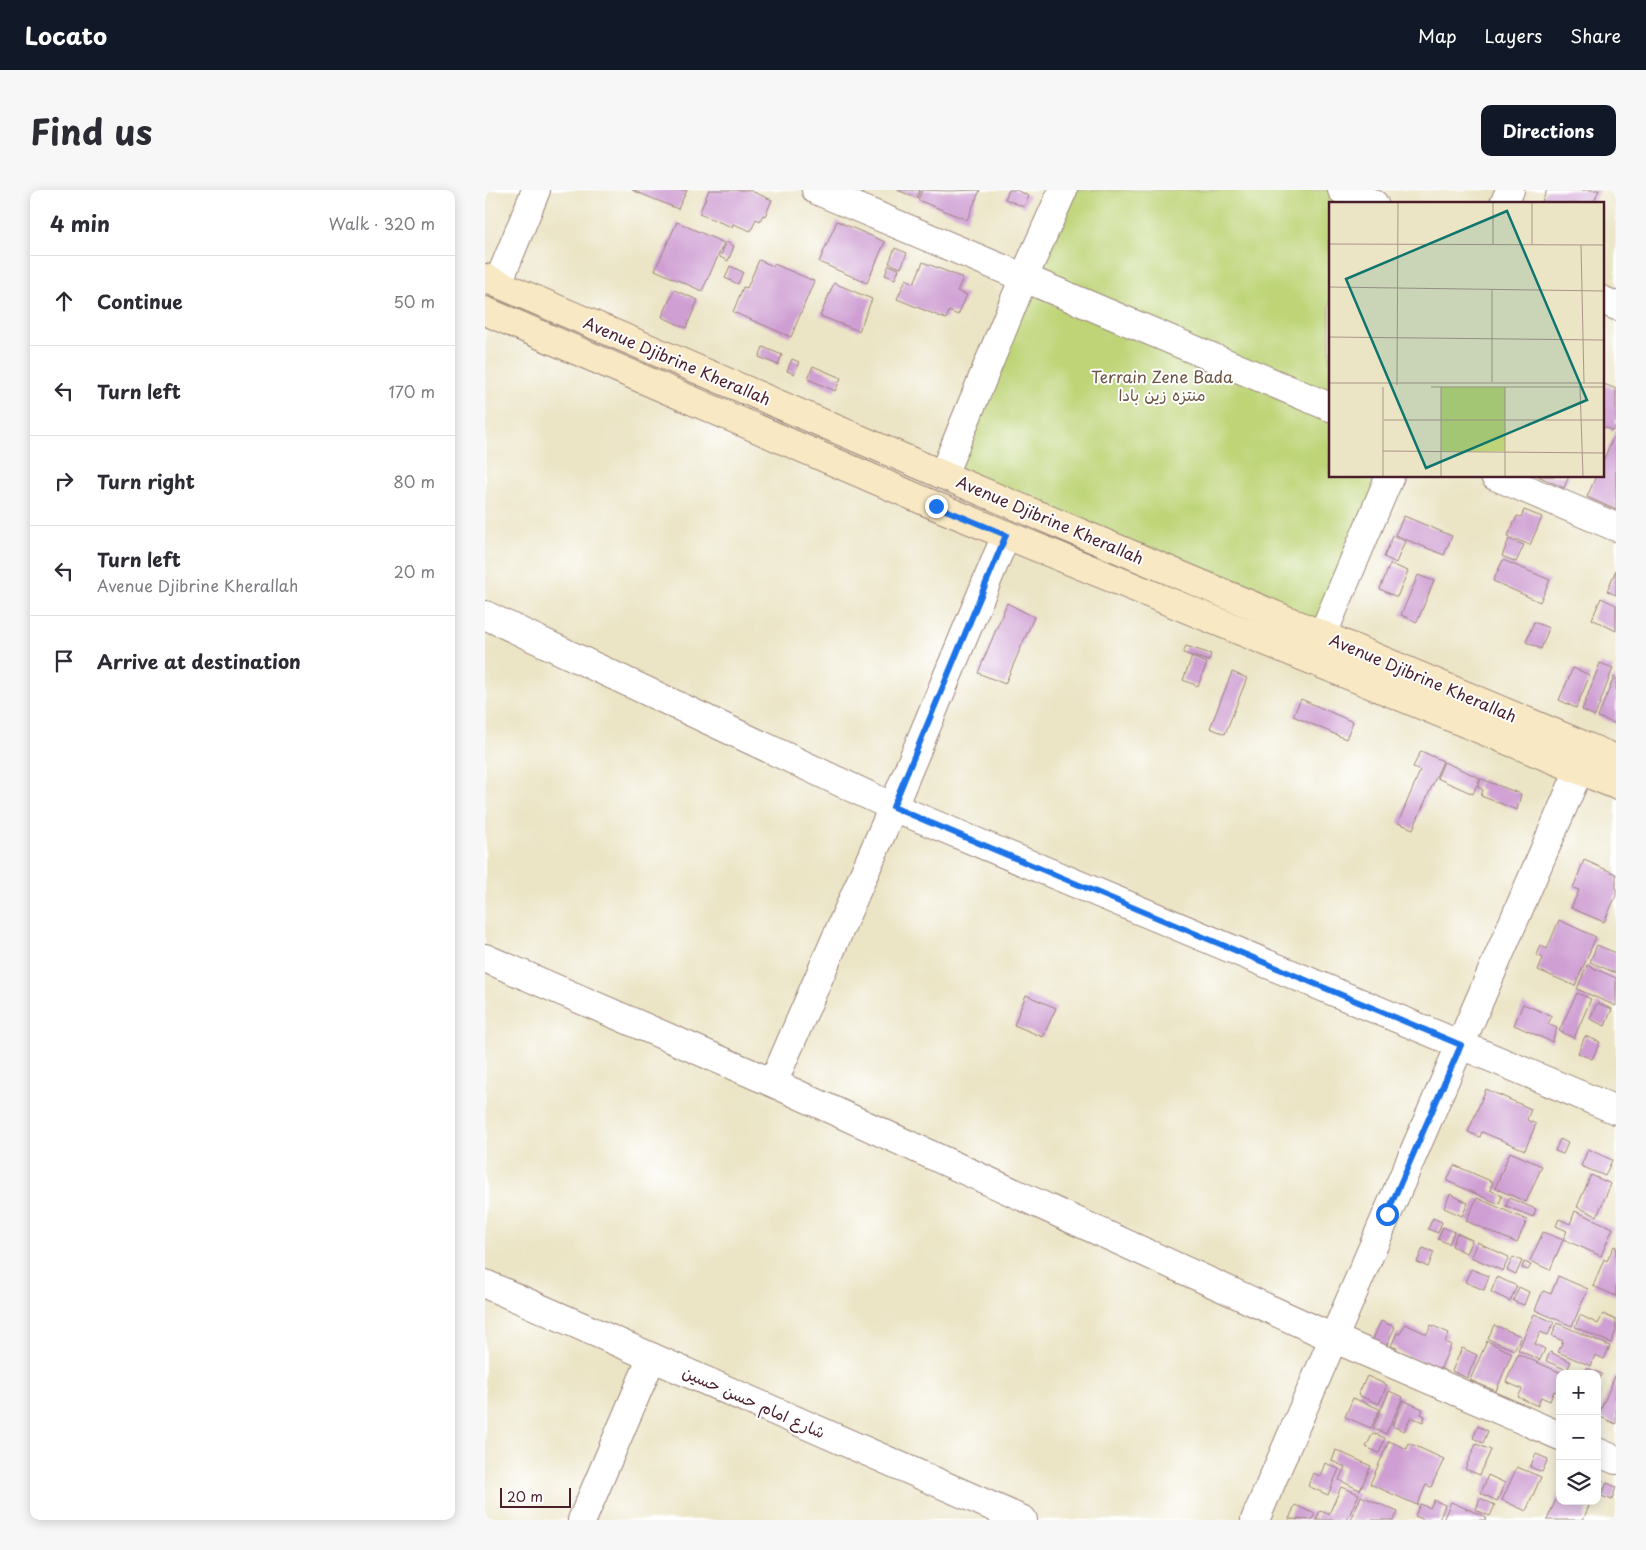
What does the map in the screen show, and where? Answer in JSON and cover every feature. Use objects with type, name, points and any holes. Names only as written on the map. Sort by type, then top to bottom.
[{"type":"street","points":[[491,280],[536,190]]},
{"type":"street","points":[[816,190],[1329,406]]},
{"type":"street","points":[[943,476],[1024,277],[1063,190]]},
{"type":"street","points":[[1342,190],[1370,202]]},
{"type":"street","points":[[1505,202],[1510,190]]},
{"type":"street","name":"Avenue Djibrine Kherallah","points":[[491,280],[943,476],[1322,636],[1583,758],[1616,785]]},
{"type":"street","points":[[1603,300],[1616,306]]},
{"type":"street","name":"Avenue Djibrine Kherallah","points":[[485,311],[1006,535],[1583,758],[1616,759]]},
{"type":"street","points":[[1322,636],[1388,478]]},
{"type":"street","points":[[1500,478],[1616,527]]},
{"type":"street","points":[[773,1082],[893,807],[1006,535]]},
{"type":"street","points":[[485,615],[893,807],[1616,1110]]},
{"type":"street","points":[[1255,1520],[1583,758]]},
{"type":"street","points":[[485,958],[773,1082],[1333,1338],[1556,1434]]},
{"type":"street","name":"شارع امام حسن حسين","points":[[485,1284],[1023,1520]]},
{"type":"street","points":[[582,1520],[652,1357]]},
{"type":"street","points":[[1601,1454],[1616,1460]]},
{"type":"green space","name":"Terrain Zene Bada منتزه زين بادا","points":[[1064,190],[1342,190],[1369,202],[1329,202],[1329,478],[1389,478],[1322,636],[943,475]]},
{"type":"building","points":[[632,190],[687,190],[678,209]]},
{"type":"building","points":[[709,190],[749,190],[772,200],[765,216],[763,215],[760,221],[756,219],[751,231],[733,224],[732,227],[699,214]]},
{"type":"building","points":[[897,190],[920,190],[917,198]]},
{"type":"building","points":[[922,190],[980,190],[967,220],[918,200]]},
{"type":"building","points":[[1009,190],[1016,190],[1029,196],[1024,207],[1005,199]]},
{"type":"building","points":[[1547,190],[1599,190],[1594,202],[1542,202]]},
{"type":"building","points":[[837,221],[885,242],[867,283],[819,262]]},
{"type":"building","points":[[677,222],[724,243],[702,291],[655,270]]},
{"type":"building","points":[[726,242],[734,246],[728,261],[720,257]]},
{"type":"building","points":[[895,248],[907,253],[901,268],[889,263]]},
{"type":"building","points":[[759,260],[773,266],[774,264],[814,281],[791,337],[733,312],[743,287],[747,288]]},
{"type":"building","points":[[923,262],[963,278],[957,291],[967,295],[958,315],[949,311],[946,319],[897,299],[906,279],[914,283]]},
{"type":"building","points":[[889,265],[899,269],[895,279],[885,275]]},
{"type":"building","points":[[730,266],[743,272],[738,284],[725,278]]},
{"type":"building","points":[[834,283],[872,299],[859,331],[820,316]]},
{"type":"building","points":[[674,290],[698,300],[686,328],[662,317]]},
{"type":"building","points":[[763,347],[782,355],[778,365],[759,357]]},
{"type":"building","points":[[792,359],[799,362],[794,374],[787,371]]},
{"type":"building","points":[[813,366],[841,378],[835,391],[808,379]]},
{"type":"building","points":[[1604,384],[1616,389],[1616,424],[1613,431],[1603,426]]},
{"type":"building","points":[[1616,431],[1616,510],[1587,497],[1595,478],[1603,478],[1603,461]]},
{"type":"building","points":[[1542,478],[1568,478],[1564,488]]},
{"type":"building","points":[[1524,510],[1542,517],[1530,545],[1508,536],[1517,516],[1521,517]]},
{"type":"building","points":[[1404,516],[1452,536],[1444,555],[1395,535]]},
{"type":"building","points":[[1393,536],[1405,541],[1396,563],[1384,557]]},
{"type":"building","points":[[1509,539],[1524,545],[1516,562],[1502,556]]},
{"type":"building","points":[[1503,560],[1550,580],[1540,602],[1493,581]]},
{"type":"building","points":[[1390,564],[1408,571],[1397,597],[1380,589]]},
{"type":"building","points":[[1616,570],[1616,595],[1607,591]]},
{"type":"building","points":[[1418,575],[1434,581],[1417,622],[1401,615]]},
{"type":"building","points":[[1601,598],[1616,605],[1616,631],[1592,619]]},
{"type":"building","points":[[1007,603],[1034,617],[1005,684],[978,673]]},
{"type":"building","points":[[1534,622],[1549,628],[1541,649],[1526,642]]},
{"type":"building","points":[[1186,646],[1211,654],[1209,661],[1183,653]]},
{"type":"building","points":[[1192,657],[1207,663],[1198,686],[1183,680]]},
{"type":"building","points":[[1600,663],[1613,668],[1595,716],[1582,710]]},
{"type":"building","points":[[1573,668],[1590,675],[1576,708],[1559,700]]},
{"type":"building","points":[[1232,672],[1247,678],[1225,734],[1210,728]]},
{"type":"building","points":[[1614,677],[1616,678],[1616,724],[1598,717]]},
{"type":"building","points":[[1301,699],[1353,722],[1346,739],[1293,716]]},
{"type":"building","points":[[1421,751],[1443,761],[1413,829],[1398,823],[1420,771],[1413,767]]},
{"type":"building","points":[[1444,762],[1480,778],[1473,794],[1437,778]]},
{"type":"building","points":[[1481,779],[1521,794],[1517,810],[1481,796],[1483,790],[1478,787]]},
{"type":"building","points":[[1584,860],[1616,874],[1616,896],[1604,922],[1571,908],[1579,890],[1573,888]]},
{"type":"building","points":[[1559,920],[1596,937],[1575,986],[1538,970],[1543,958],[1536,955],[1540,945],[1547,949]]},
{"type":"building","points":[[1597,945],[1616,953],[1616,973],[1590,962]]},
{"type":"building","points":[[1587,965],[1616,978],[1616,1006],[1577,989]]},
{"type":"building","points":[[1577,993],[1591,999],[1574,1038],[1559,1031]]},
{"type":"building","points":[[1026,995],[1056,1008],[1043,1037],[1014,1025]]},
{"type":"building","points":[[1597,1003],[1612,1009],[1605,1026],[1590,1019]]},
{"type":"building","points":[[1523,1004],[1552,1016],[1548,1024],[1557,1028],[1552,1042],[1514,1025]]},
{"type":"building","points":[[1585,1036],[1600,1042],[1592,1059],[1578,1053]]},
{"type":"building","points":[[1486,1089],[1531,1109],[1527,1120],[1536,1124],[1525,1150],[1482,1132],[1480,1137],[1468,1132]]},
{"type":"building","points":[[1560,1139],[1568,1143],[1563,1154],[1555,1151]]},
{"type":"building","points":[[1588,1149],[1612,1160],[1605,1176],[1581,1166]]},
{"type":"building","points":[[1510,1152],[1542,1166],[1526,1202],[1495,1188]]},
{"type":"building","points":[[1454,1165],[1493,1182],[1490,1190],[1502,1196],[1499,1204],[1447,1181]]},
{"type":"building","points":[[1591,1175],[1611,1184],[1597,1216],[1577,1207]]},
{"type":"building","points":[[1450,1194],[1468,1203],[1462,1216],[1444,1208]]},
{"type":"building","points":[[1477,1198],[1527,1220],[1517,1243],[1466,1221]]},
{"type":"building","points":[[1509,1198],[1536,1209],[1533,1217],[1506,1206]]},
{"type":"building","points":[[1575,1211],[1613,1228],[1601,1256],[1563,1239],[1567,1231],[1556,1226],[1559,1219],[1570,1224]]},
{"type":"building","points":[[1433,1218],[1442,1222],[1438,1233],[1428,1229]]},
{"type":"building","points":[[1443,1227],[1454,1232],[1449,1244],[1438,1239]]},
{"type":"building","points":[[1543,1232],[1563,1240],[1550,1270],[1530,1261]]},
{"type":"building","points":[[1457,1233],[1472,1240],[1466,1253],[1452,1246]]},
{"type":"building","points":[[1477,1242],[1509,1257],[1503,1271],[1471,1257]]},
{"type":"building","points":[[1614,1246],[1616,1247],[1616,1296],[1593,1286],[1604,1259],[1607,1261]]},
{"type":"building","points":[[1423,1248],[1434,1252],[1428,1267],[1417,1262]]},
{"type":"building","points":[[1513,1257],[1522,1261],[1516,1274],[1507,1270]]},
{"type":"building","points":[[1524,1262],[1531,1265],[1528,1270],[1522,1268]]},
{"type":"building","points":[[1471,1269],[1489,1276],[1484,1290],[1465,1282]]},
{"type":"building","points":[[1558,1276],[1588,1289],[1572,1326],[1535,1310],[1543,1291],[1551,1294]]},
{"type":"building","points":[[1497,1277],[1517,1286],[1510,1301],[1491,1292]]},
{"type":"building","points":[[1519,1287],[1529,1292],[1524,1305],[1513,1301]]},
{"type":"building","points":[[1534,1314],[1554,1322],[1548,1335],[1540,1332],[1535,1344],[1545,1349],[1540,1360],[1518,1350]]},
{"type":"building","points":[[1603,1314],[1616,1320],[1616,1331],[1611,1343],[1575,1327],[1580,1315],[1598,1324]]},
{"type":"building","points":[[1381,1321],[1395,1327],[1386,1347],[1372,1341]]},
{"type":"building","points":[[1557,1323],[1610,1346],[1604,1359],[1595,1355],[1591,1366],[1558,1352],[1563,1341],[1552,1336]]},
{"type":"building","points":[[1405,1324],[1427,1334],[1431,1325],[1449,1333],[1445,1342],[1451,1345],[1440,1370],[1391,1346],[1397,1333],[1400,1334]]},
{"type":"building","points":[[1494,1325],[1521,1336],[1514,1350],[1488,1339]]},
{"type":"building","points":[[1487,1341],[1512,1353],[1496,1391],[1470,1380]]},
{"type":"building","points":[[1462,1348],[1477,1355],[1467,1378],[1452,1371]]},
{"type":"building","points":[[1550,1352],[1571,1362],[1567,1370],[1546,1361]]},
{"type":"building","points":[[1518,1354],[1556,1371],[1556,1392],[1554,1391],[1550,1401],[1541,1397],[1538,1406],[1518,1397],[1522,1389],[1506,1382]]},
{"type":"building","points":[[1616,1374],[1616,1424],[1601,1417],[1601,1409]]},
{"type":"building","points":[[1367,1376],[1387,1385],[1379,1404],[1358,1395]]},
{"type":"building","points":[[1389,1391],[1403,1397],[1386,1434],[1373,1428]]},
{"type":"building","points":[[1353,1398],[1380,1409],[1371,1428],[1345,1417]]},
{"type":"building","points":[[1403,1400],[1423,1409],[1421,1414],[1425,1416],[1423,1422],[1411,1417],[1404,1431],[1392,1426]]},
{"type":"building","points":[[1478,1426],[1488,1431],[1483,1443],[1473,1438]]},
{"type":"building","points":[[1373,1433],[1385,1438],[1379,1453],[1366,1447]]},
{"type":"building","points":[[1389,1441],[1407,1449],[1409,1443],[1444,1459],[1431,1487],[1426,1485],[1417,1505],[1370,1484]]},
{"type":"building","points":[[1476,1444],[1491,1450],[1480,1475],[1465,1469]]},
{"type":"building","points":[[1336,1450],[1371,1466],[1360,1490],[1339,1480],[1345,1467],[1332,1461]]},
{"type":"building","points":[[1536,1454],[1548,1459],[1542,1472],[1530,1467]]},
{"type":"building","points":[[1325,1463],[1339,1469],[1328,1495],[1308,1486],[1313,1473],[1320,1476]]},
{"type":"building","points":[[1517,1467],[1541,1477],[1526,1511],[1502,1500]]},
{"type":"building","points":[[1488,1475],[1505,1483],[1497,1501],[1481,1493]]},
{"type":"building","points":[[1607,1483],[1616,1487],[1612,1500],[1601,1496]]},
{"type":"building","points":[[1341,1487],[1359,1494],[1347,1520],[1316,1520],[1320,1511],[1329,1514]]},
{"type":"building","points":[[1361,1496],[1398,1512],[1394,1520],[1351,1520]]},
{"type":"building","points":[[1480,1498],[1495,1505],[1490,1516],[1476,1510]]},
{"type":"building","points":[[1556,1499],[1556,1505],[1589,1506],[1583,1520],[1547,1520]]},
{"type":"building","points":[[1434,1500],[1445,1505],[1439,1520],[1424,1520],[1415,1516],[1420,1504],[1430,1508]]},
{"type":"building","points":[[1451,1502],[1486,1517],[1485,1520],[1443,1520]]},
{"type":"building","points":[[1295,1505],[1315,1514],[1312,1520],[1289,1519]]},
{"type":"route","points":[[936,506],[1006,535],[893,807],[1461,1045],[1387,1214]]}]
